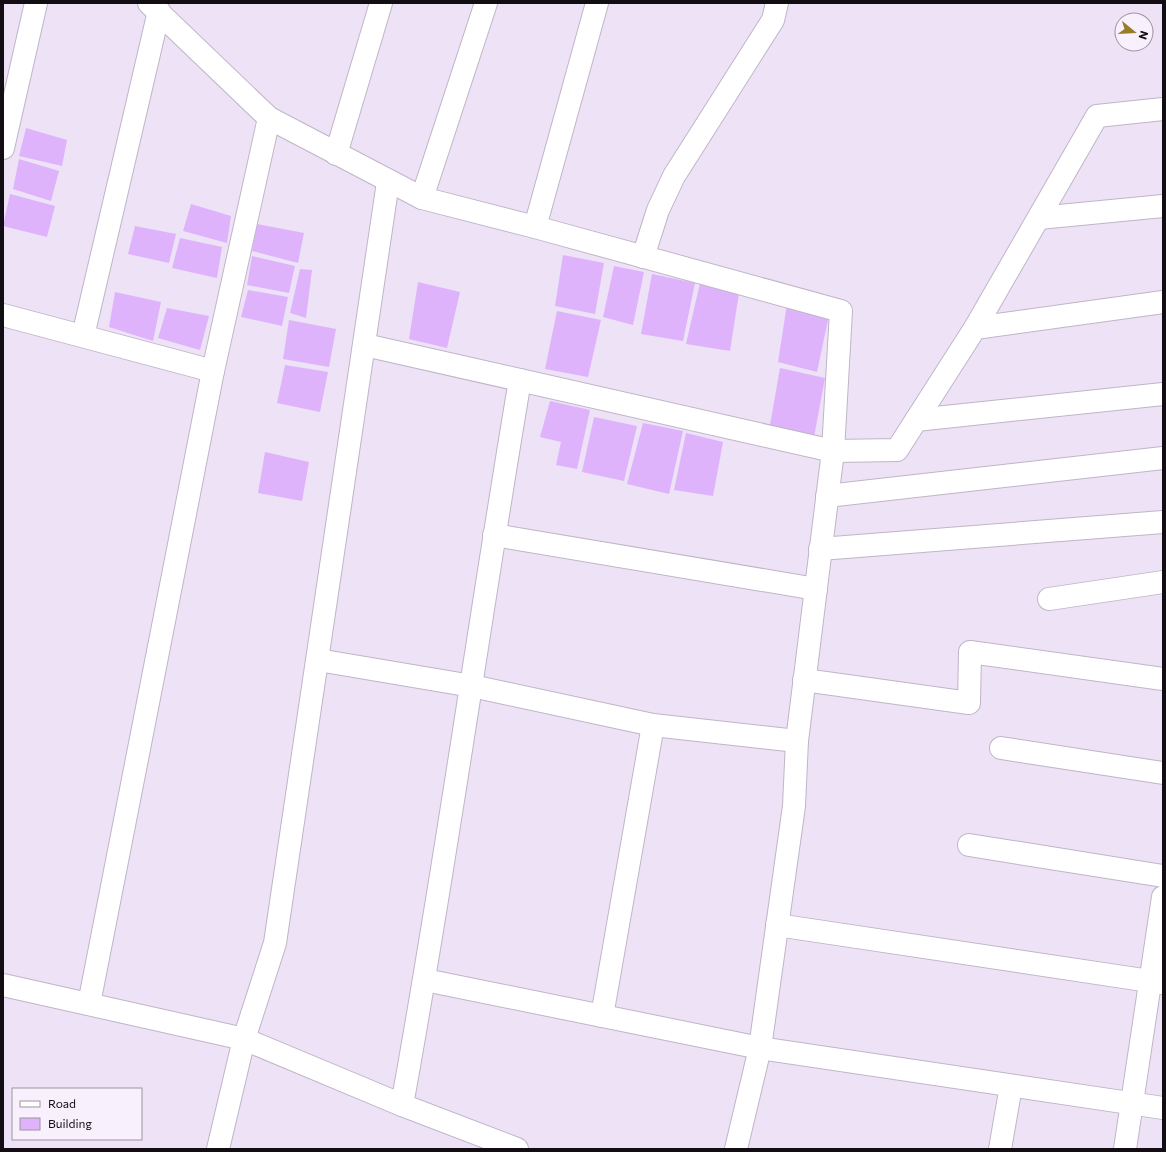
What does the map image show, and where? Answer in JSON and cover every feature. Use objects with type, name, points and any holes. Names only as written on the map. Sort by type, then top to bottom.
[{"type":"street","points":[[3,148],[36,3]]},
{"type":"street","points":[[336,154],[381,3]]},
{"type":"street","points":[[422,198],[486,3]]},
{"type":"street","points":[[535,227],[597,3]]},
{"type":"street","points":[[643,257],[658,210],[674,176],[773,20],[777,3]]},
{"type":"street","points":[[154,7],[269,118],[388,182],[422,198],[535,227],[841,311],[833,451],[797,741],[794,806],[760,1048],[736,1149]]},
{"type":"street","points":[[82,336],[154,7]]},
{"type":"street","points":[[365,345],[833,451],[897,450],[975,328],[1097,116],[1163,109]]},
{"type":"street","points":[[89,1004],[213,371],[269,118]]},
{"type":"street","points":[[218,1149],[244,1039],[275,943],[388,182]]},
{"type":"street","points":[[1039,218],[1163,206]]},
{"type":"street","points":[[975,328],[1163,302]]},
{"type":"street","points":[[3,315],[213,371]]},
{"type":"street","points":[[402,1105],[472,686],[494,535],[520,380]]},
{"type":"street","points":[[916,420],[1163,394]]},
{"type":"street","points":[[827,496],[1163,458]]},
{"type":"street","points":[[820,548],[1163,522]]},
{"type":"street","points":[[494,535],[816,589]]},
{"type":"street","points":[[1049,599],[1163,582]]},
{"type":"street","points":[[804,680],[969,703],[970,652],[1163,679]]},
{"type":"street","points":[[318,660],[472,686],[653,725],[797,741]]},
{"type":"street","points":[[602,1016],[653,725]]},
{"type":"street","points":[[1001,748],[1163,772]]},
{"type":"street","points":[[969,845],[1163,876]]},
{"type":"street","points":[[1125,1149],[1132,1104],[1157,982],[1163,897]]},
{"type":"street","points":[[777,925],[1157,982]]},
{"type":"street","points":[[424,980],[760,1048],[1163,1108]]},
{"type":"street","points":[[3,985],[244,1039],[402,1105],[517,1149]]},
{"type":"street","points":[[1000,1149],[1011,1086]]},
{"type":"building","points":[[26,128],[67,140],[62,166],[19,156]]},
{"type":"building","points":[[19,159],[59,171],[51,201],[13,189]]},
{"type":"building","points":[[10,194],[55,206],[47,237],[3,226]]},
{"type":"building","points":[[191,204],[231,216],[227,243],[183,231]]},
{"type":"building","points":[[257,224],[304,233],[298,263],[252,251]]},
{"type":"building","points":[[135,226],[176,234],[169,263],[128,254]]},
{"type":"building","points":[[180,238],[222,247],[217,278],[172,268]]},
{"type":"building","points":[[563,255],[604,263],[595,314],[555,306]]},
{"type":"building","points":[[252,256],[295,266],[289,293],[247,285]]},
{"type":"building","points":[[614,266],[644,272],[633,325],[603,317]]},
{"type":"building","points":[[300,269],[312,270],[306,318],[290,313]]},
{"type":"building","points":[[652,274],[695,283],[683,341],[641,334]]},
{"type":"building","points":[[418,282],[460,292],[447,348],[409,339]]},
{"type":"building","points":[[700,283],[739,293],[730,351],[686,344]]},
{"type":"building","points":[[248,290],[288,297],[282,326],[241,317]]},
{"type":"building","points":[[115,292],[161,302],[153,341],[109,327]]},
{"type":"building","points":[[787,304],[829,315],[817,372],[778,362]]},
{"type":"building","points":[[167,308],[209,316],[200,350],[158,338]]},
{"type":"building","points":[[557,311],[601,320],[588,377],[545,369]]},
{"type":"building","points":[[289,320],[336,329],[329,367],[283,359]]},
{"type":"building","points":[[285,365],[328,372],[320,412],[277,403]]},
{"type":"building","points":[[780,368],[825,378],[814,437],[770,425]]},
{"type":"building","points":[[550,401],[590,410],[577,469],[556,465],[561,442],[540,437]]},
{"type":"building","points":[[594,417],[637,426],[624,481],[582,472]]},
{"type":"building","points":[[643,423],[683,431],[669,494],[627,484]]},
{"type":"building","points":[[686,433],[723,442],[713,496],[674,490]]},
{"type":"building","points":[[265,452],[309,462],[302,501],[258,493]]}]
